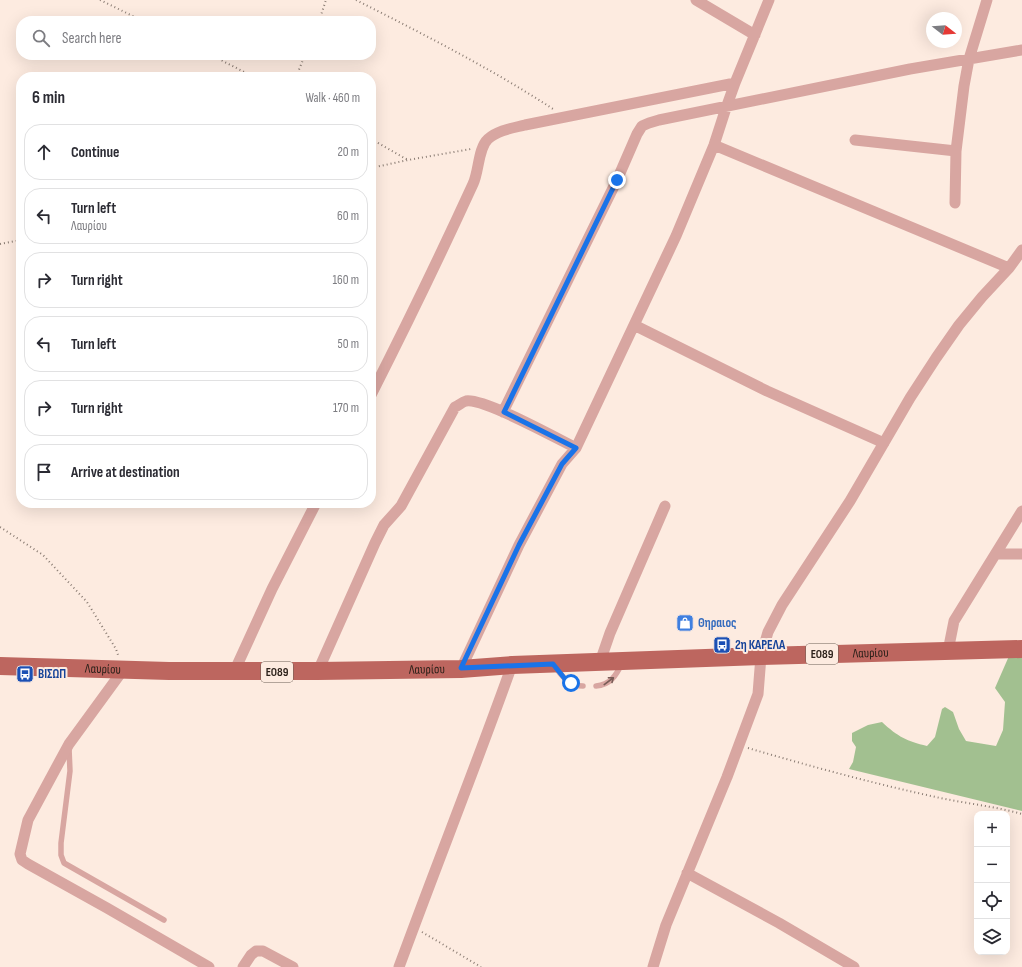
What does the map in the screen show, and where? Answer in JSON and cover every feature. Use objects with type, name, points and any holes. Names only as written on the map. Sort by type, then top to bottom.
[{"type":"main road","name":"Λαυρίου","points":[[0,666],[234,672],[318,671],[461,668],[761,656],[1022,649]]},
{"type":"street","points":[[696,0],[755,35]]},
{"type":"street","points":[[461,668],[519,545],[562,464],[576,448],[676,236],[714,145],[735,83],[769,0]]},
{"type":"street","points":[[955,203],[956,151],[964,86],[969,59],[987,0]]},
{"type":"street","points":[[504,412],[642,126],[659,120],[726,108],[910,69],[1022,50]]},
{"type":"street","points":[[376,385],[432,274],[475,180],[482,147],[487,139],[498,132],[525,125],[735,83]]},
{"type":"street","points":[[855,140],[956,151]]},
{"type":"street","points":[[714,145],[1009,268]]},
{"type":"street","points":[[654,967],[666,925],[739,746],[758,694],[761,656],[768,632],[782,605],[850,501],[910,398],[936,358],[959,325],[1009,268],[1022,250]]},
{"type":"street","points":[[634,326],[767,391],[884,443]]},
{"type":"street","points":[[318,671],[384,525],[401,506],[455,407],[466,402],[481,403],[504,412],[576,448]]},
{"type":"street","points":[[600,662],[615,621],[665,506]]},
{"type":"street","points":[[234,672],[272,589],[313,508]]},
{"type":"street","points":[[948,650],[954,622],[1022,511]]},
{"type":"street","points":[[996,554],[1022,554]]},
{"type":"street","points":[[399,967],[479,758],[512,665]]},
{"type":"street","points":[[123,670],[69,744],[28,820],[20,854],[22,860],[209,967]]},
{"type":"street","points":[[687,873],[779,923],[854,967]]},
{"type":"street","points":[[243,967],[251,955],[256,951],[263,950],[293,967]]},
{"type":"lane","points":[[596,686],[607,684],[612,680],[619,671],[623,661]]},
{"type":"lane","points":[[553,664],[565,679],[577,686],[583,686]]},
{"type":"lane","points":[[69,744],[70,771],[61,843],[61,855],[64,863],[164,920]]},
{"type":"path","points":[[100,0],[133,16]]},
{"type":"path","points":[[321,16],[326,0]]},
{"type":"path","points":[[356,0],[451,48],[523,90],[565,117]]},
{"type":"path","points":[[221,60],[244,72]]},
{"type":"path","points":[[298,72],[303,60]]},
{"type":"path","points":[[376,142],[408,160]]},
{"type":"path","points":[[376,167],[482,147]]},
{"type":"path","points":[[0,244],[16,241]]},
{"type":"path","points":[[0,527],[43,555],[87,602],[116,649],[123,670]]},
{"type":"path","points":[[739,746],[813,767],[937,797],[1000,808],[1022,814]]},
{"type":"path","points":[[414,927],[481,967]]},
{"type":"green space","points":[[1022,655],[1022,811],[849,769],[853,762],[856,747],[852,741],[852,733],[868,725],[882,722],[903,738],[927,746],[935,737],[942,709],[945,707],[953,712],[959,729],[966,741],[996,746],[1003,730],[1005,702],[995,688],[1009,656]]},
{"type":"place","name":"Θηραιος","points":[[685,623]]},
{"type":"place","name":"2η ΚΑΡΕΛΑ","points":[[722,645]]},
{"type":"place","name":"ΒΙΣΩΠ","points":[[25,674]]},
{"type":"route","points":[[571,683],[565,679],[553,664],[461,668],[519,545],[562,464],[576,448],[504,412],[617,180]]}]
